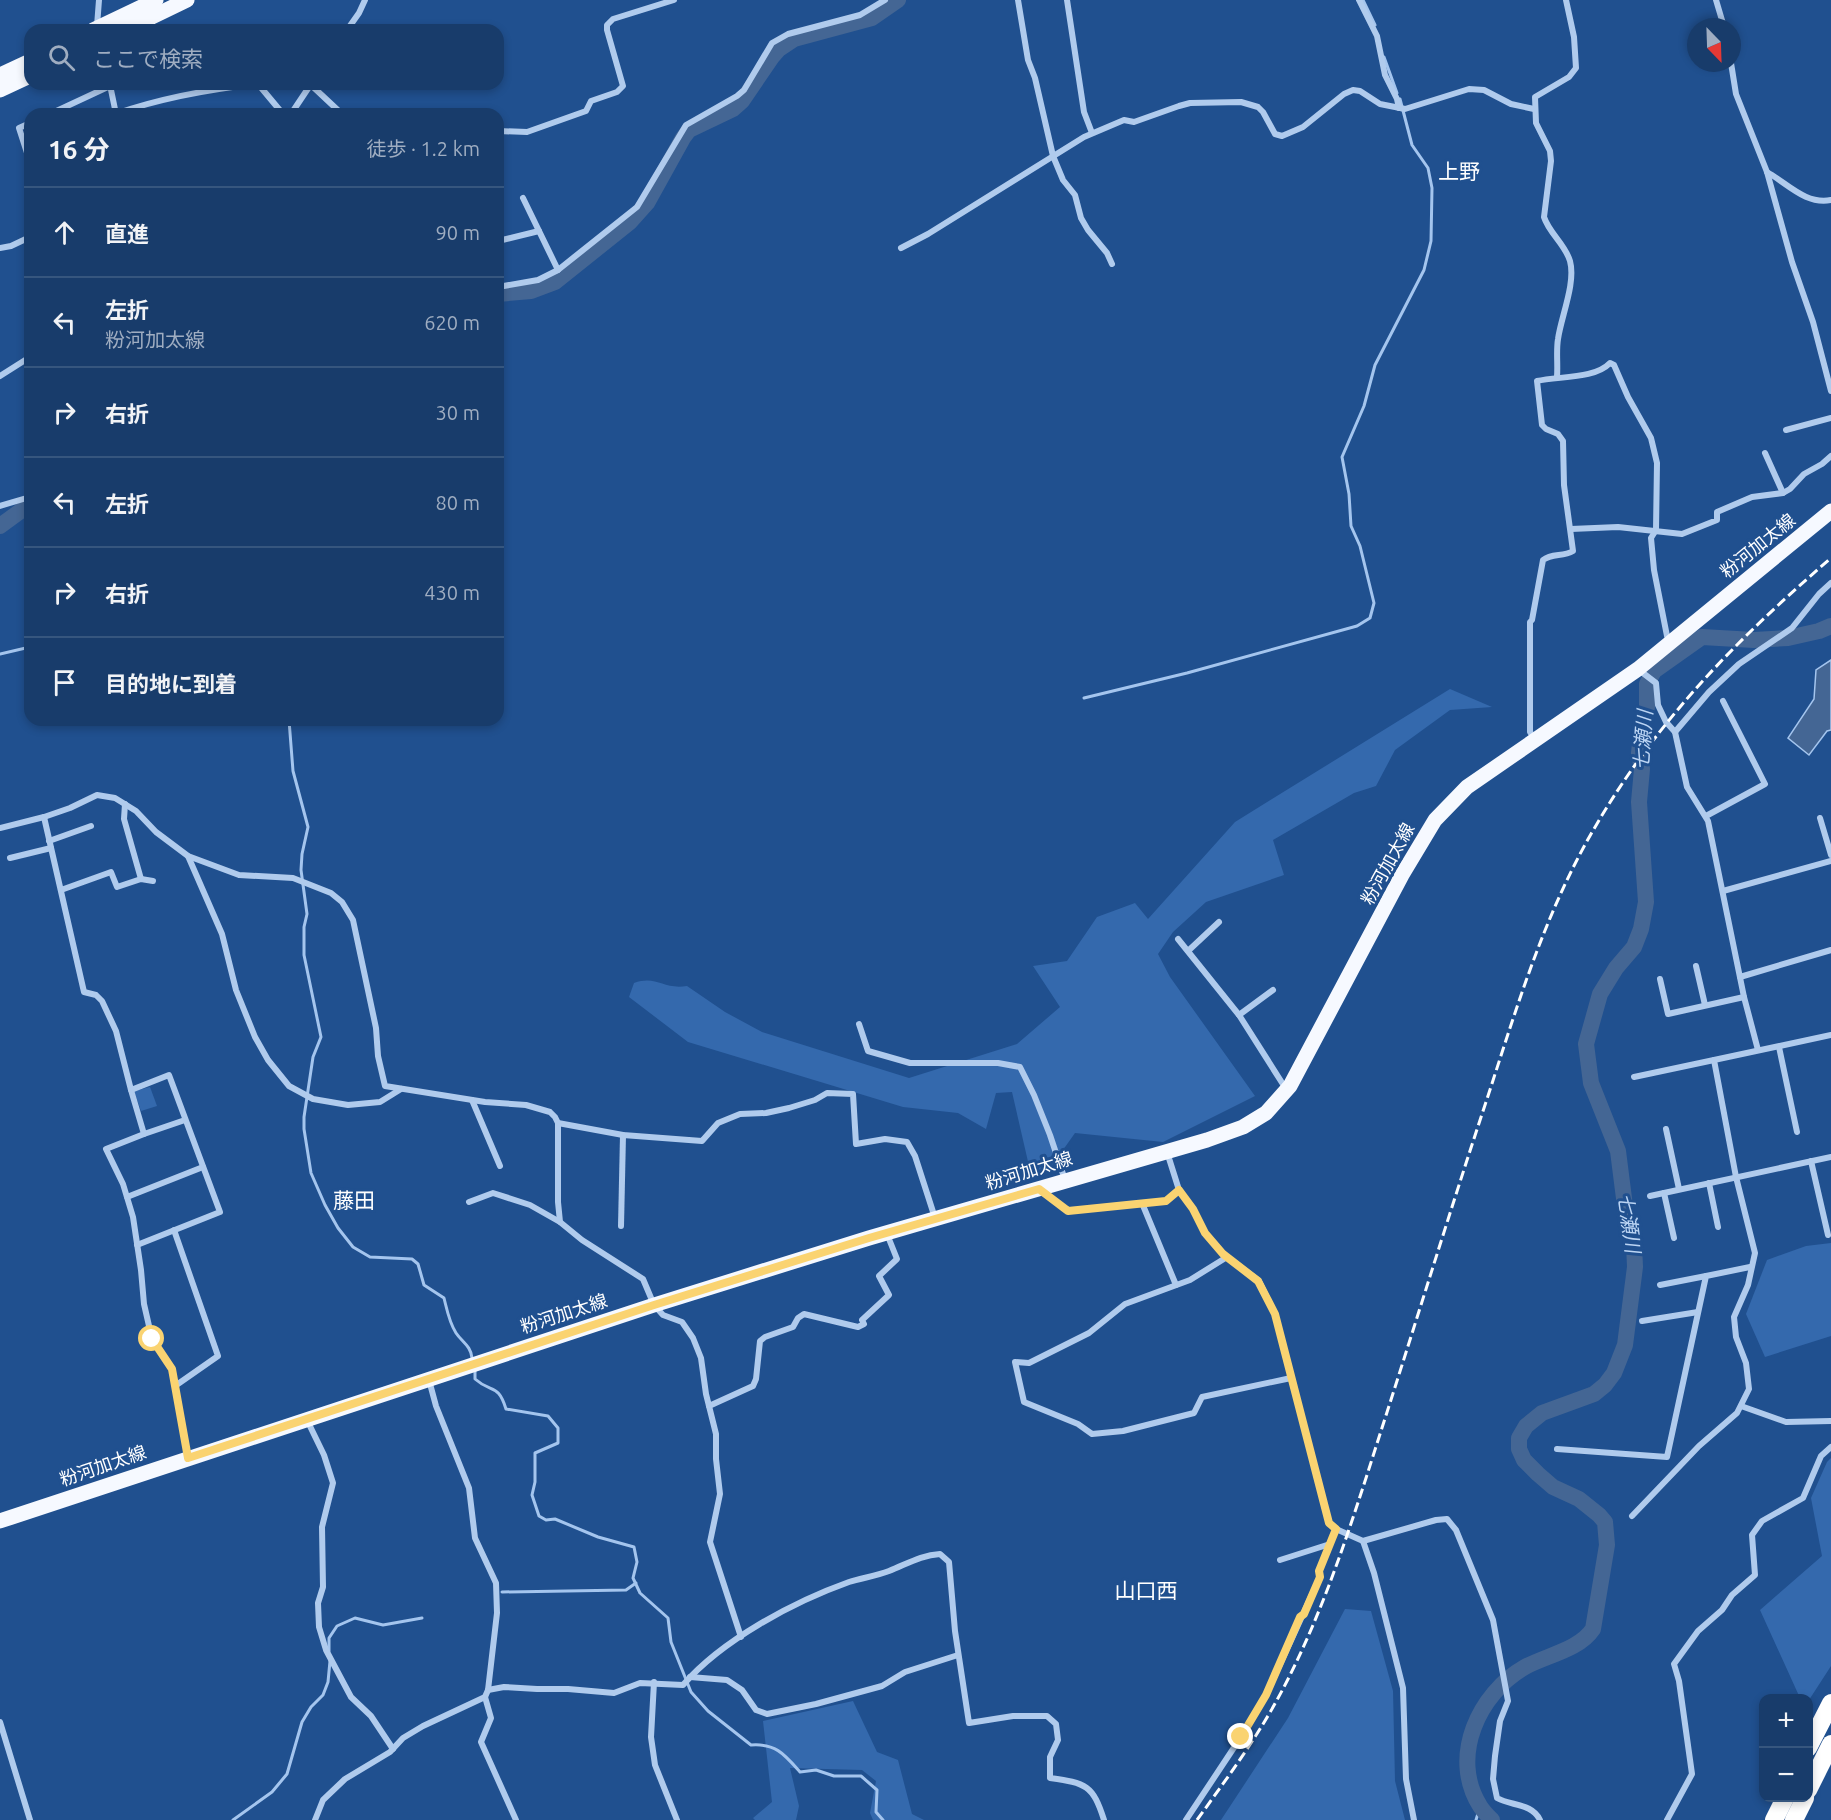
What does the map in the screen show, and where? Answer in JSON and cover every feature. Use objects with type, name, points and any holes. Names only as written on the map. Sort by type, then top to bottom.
[{"type":"highway","points":[[1809,1748],[1831,1703]]},
{"type":"highway","points":[[1813,1781],[1831,1743]]},
{"type":"highway","points":[[1774,1820],[1783,1802]]},
{"type":"highway","points":[[1794,1820],[1803,1802]]},
{"type":"main road","points":[[106,24],[156,0]]},
{"type":"main road","points":[[138,24],[187,0]]},
{"type":"main road","points":[[0,75],[24,64]]},
{"type":"main road","points":[[0,90],[24,79]]},
{"type":"main road","name":"粉河加太線","points":[[0,1521],[654,1305],[886,1233],[1208,1140],[1243,1127],[1266,1113],[1286,1090],[1402,875],[1435,820],[1467,787],[1638,669],[1831,511]]},
{"type":"street","points":[[97,24],[99,0]]},
{"type":"street","points":[[351,24],[365,0]]},
{"type":"street","points":[[504,131],[527,132],[586,111],[591,101],[617,92],[623,86],[607,25],[613,19],[674,0]]},
{"type":"street","points":[[504,286],[538,280],[558,270],[636,207],[686,125],[744,90],[772,44],[788,34],[860,15],[885,0]]},
{"type":"street","points":[[1018,0],[1028,60],[1035,78],[1053,156],[1063,180],[1075,195],[1081,218],[1107,253],[1112,264]]},
{"type":"street","points":[[1067,0],[1084,112],[1092,133]]},
{"type":"street","points":[[1359,0],[1377,36],[1386,75],[1401,109]]},
{"type":"street","points":[[1557,377],[1558,339],[1568,303],[1570,261],[1558,237],[1547,225],[1544,217],[1551,161],[1550,151],[1536,123],[1534,109],[1535,98],[1569,77],[1576,68],[1574,37],[1566,0]]},
{"type":"street","points":[[1716,0],[1721,18]]},
{"type":"street","points":[[1732,72],[1736,94],[1767,172],[1792,262],[1813,322],[1831,391]]},
{"type":"street","points":[[901,248],[928,234],[1092,133],[1124,120],[1134,122],[1179,105],[1241,102],[1252,104],[1263,112],[1275,134],[1282,136],[1303,127],[1344,94],[1353,90],[1360,91],[1380,104],[1401,109],[1478,88],[1511,104],[1534,109]]},
{"type":"street","points":[[62,108],[100,90]]},
{"type":"street","points":[[111,90],[115,108]]},
{"type":"street","points":[[133,108],[176,97],[220,90]]},
{"type":"street","points":[[263,90],[278,108]]},
{"type":"street","points":[[295,108],[308,90]]},
{"type":"street","points":[[316,90],[336,108]]},
{"type":"street","points":[[24,126],[19,128],[24,143]]},
{"type":"street","points":[[1767,172],[1806,198],[1820,202],[1831,200]]},
{"type":"street","points":[[523,198],[558,270]]},
{"type":"street","points":[[504,240],[539,231]]},
{"type":"street","points":[[0,248],[24,240]]},
{"type":"street","points":[[0,376],[24,361]]},
{"type":"street","points":[[1535,740],[1530,732],[1530,621],[1543,560],[1549,555],[1570,554],[1573,551],[1565,491],[1563,441],[1558,434],[1546,429],[1540,421],[1537,381],[1588,375],[1610,363],[1614,365],[1651,438],[1657,462],[1656,530],[1651,538],[1654,570],[1667,636],[1671,642]]},
{"type":"street","points":[[1786,430],[1831,418]]},
{"type":"street","points":[[1765,453],[1783,493]]},
{"type":"street","points":[[1571,530],[1618,528],[1682,534],[1717,520],[1717,512],[1752,497],[1783,493],[1804,474],[1831,456]]},
{"type":"street","points":[[0,506],[24,499]]},
{"type":"street","points":[[1675,732],[1709,692],[1739,664],[1792,628],[1819,594],[1831,583]]},
{"type":"street","points":[[1638,669],[1656,683],[1658,705],[1666,722],[1675,732],[1687,787],[1706,816],[1744,997],[1758,1050]]},
{"type":"street","points":[[1706,816],[1765,784],[1723,700]]},
{"type":"street","points":[[0,828],[44,817],[97,795],[115,798],[136,811],[156,832],[188,856],[239,875],[293,878],[331,893],[342,902],[353,920],[376,1028],[378,1056],[385,1086],[472,1100],[526,1105],[550,1112],[558,1123],[560,1222]]},
{"type":"street","points":[[125,804],[124,819],[141,879]]},
{"type":"street","points":[[44,817],[84,992],[96,995],[102,1002],[116,1031],[144,1134]]},
{"type":"street","points":[[1820,818],[1831,855]]},
{"type":"street","points":[[10,858],[91,826]]},
{"type":"street","points":[[188,856],[222,934],[236,990],[255,1037],[275,1069],[289,1086],[313,1099],[348,1105],[380,1102],[402,1089]]},
{"type":"street","points":[[1723,891],[1831,861]]},
{"type":"street","points":[[61,890],[111,872],[117,887],[141,879],[153,881]]},
{"type":"street","points":[[1188,951],[1219,922]]},
{"type":"street","points":[[1178,939],[1239,1015],[1286,1090]]},
{"type":"street","points":[[1740,977],[1831,950]]},
{"type":"street","points":[[1696,966],[1705,1005]]},
{"type":"street","points":[[1660,979],[1668,1014],[1744,997]]},
{"type":"street","points":[[1239,1015],[1273,990]]},
{"type":"street","points":[[860,1024],[868,1050],[910,1063],[998,1063],[1020,1067],[1050,1135],[1065,1181]]},
{"type":"street","points":[[1634,1077],[1831,1035]]},
{"type":"street","points":[[1779,1047],[1797,1132]]},
{"type":"street","points":[[1632,1516],[1699,1446],[1737,1413],[1749,1389],[1746,1363],[1736,1337],[1734,1317],[1748,1285],[1750,1267],[1755,1253],[1736,1177],[1714,1060]]},
{"type":"street","points":[[131,1090],[169,1075],[220,1212],[137,1245]]},
{"type":"street","points":[[558,1123],[622,1135],[702,1141],[718,1123],[740,1114],[766,1113],[789,1108],[815,1100],[827,1093],[853,1094],[856,1144],[885,1139],[907,1142],[915,1156],[935,1219]]},
{"type":"street","points":[[472,1100],[500,1166]]},
{"type":"street","points":[[185,1120],[106,1149],[123,1184],[133,1217],[144,1304],[152,1339],[172,1369],[188,1458]]},
{"type":"street","points":[[1666,1129],[1679,1189]]},
{"type":"street","points":[[621,1226],[622,1135]]},
{"type":"street","points":[[1166,1152],[1179,1190],[1193,1209],[1205,1233],[1227,1257],[1258,1281],[1275,1314],[1329,1523],[1336,1529],[1363,1541],[1436,1520],[1448,1519],[1456,1530],[1493,1620],[1508,1701],[1500,1721],[1495,1756],[1493,1779],[1497,1798],[1504,1802],[1519,1804],[1537,1814],[1540,1820]]},
{"type":"street","points":[[1650,1196],[1831,1157]]},
{"type":"street","points":[[1811,1161],[1828,1236]]},
{"type":"street","points":[[127,1197],[203,1167]]},
{"type":"street","points":[[1709,1183],[1718,1227]]},
{"type":"street","points":[[1039,1189],[1068,1211],[1166,1201],[1179,1190]]},
{"type":"street","points":[[1664,1192],[1674,1238]]},
{"type":"street","points":[[469,1202],[493,1193],[530,1205],[560,1222],[582,1240],[643,1280],[654,1305],[663,1316],[682,1322],[693,1338],[701,1358],[706,1394],[716,1434],[720,1494],[710,1542],[741,1637]]},
{"type":"street","points":[[1142,1203],[1176,1285]]},
{"type":"street","points":[[174,1230],[218,1356],[175,1386]]},
{"type":"street","points":[[709,1406],[753,1386],[756,1379],[760,1341],[793,1327],[798,1318],[804,1314],[858,1328],[864,1324],[862,1320],[889,1295],[879,1276],[897,1259],[886,1233]]},
{"type":"street","points":[[1227,1257],[1190,1280],[1125,1304],[1089,1333],[1029,1363],[1014,1362],[1024,1402],[1078,1424],[1092,1434],[1123,1431],[1194,1413],[1202,1397],[1291,1378]]},
{"type":"street","points":[[1660,1285],[1750,1267]]},
{"type":"street","points":[[1557,1449],[1667,1457],[1706,1276]]},
{"type":"street","points":[[1642,1321],[1698,1312]]},
{"type":"street","points":[[429,1379],[436,1406],[469,1488],[476,1538],[496,1583],[497,1613],[488,1690],[485,1697],[491,1718],[481,1742],[516,1820]]},
{"type":"street","points":[[1741,1407],[1786,1422],[1831,1421]]},
{"type":"street","points":[[307,1419],[324,1455],[333,1483],[322,1527],[323,1587],[318,1603],[319,1627],[326,1650],[351,1697],[371,1716],[393,1749]]},
{"type":"street","points":[[1666,1820],[1692,1774],[1679,1681],[1674,1664],[1698,1631],[1722,1610],[1732,1595],[1755,1575],[1752,1535],[1762,1521],[1803,1498],[1821,1456],[1831,1447]]},
{"type":"street","points":[[1186,1820],[1266,1695],[1320,1577],[1319,1571],[1336,1529]]},
{"type":"street","points":[[1363,1541],[1377,1584],[1403,1688],[1406,1779],[1414,1820]]},
{"type":"street","points":[[1280,1560],[1330,1544]]},
{"type":"street","points":[[488,1690],[504,1687],[614,1693],[640,1683],[683,1685],[696,1671],[741,1637],[786,1609],[849,1582],[888,1571],[926,1555],[940,1554],[949,1562],[958,1655],[969,1723],[1013,1716],[1047,1716],[1056,1724],[1058,1740],[1050,1756],[1050,1778],[1077,1782],[1094,1793],[1104,1820]]},
{"type":"street","points":[[690,1677],[727,1680],[742,1690],[756,1710],[767,1714],[816,1704],[882,1686],[905,1672],[958,1655]]},
{"type":"street","points":[[654,1682],[651,1737],[655,1765],[676,1820]]},
{"type":"street","points":[[315,1820],[323,1800],[345,1779],[393,1749],[403,1738],[423,1726],[485,1697]]},
{"type":"street","points":[[0,1722],[30,1820]]},
{"type":"shaded area","points":[[1831,660],[1831,730],[1827,731],[1809,755],[1788,738],[1814,699],[1816,670]]},
{"type":"shaded area","points":[[1450,689],[1492,707],[1450,710],[1395,750],[1376,786],[1354,793],[1273,840],[1284,875],[1206,902],[1173,932],[1158,954],[1170,977],[1255,1096],[1163,1142],[1075,1133],[1046,1174],[1029,1166],[1012,1092],[996,1093],[986,1129],[958,1113],[903,1107],[688,1042],[629,997],[634,983],[642,981],[655,981],[679,987],[687,986],[725,1012],[762,1032],[909,1078],[1017,1044],[1060,1007],[1033,966],[1067,961],[1097,917],[1135,903],[1148,919],[1235,822]]},
{"type":"shaded area","points":[[150,1087],[157,1106],[141,1111],[134,1091]]},
{"type":"shaded area","points":[[1831,1243],[1831,1336],[1765,1357],[1746,1314],[1767,1260],[1806,1246]]},
{"type":"shaded area","points":[[1831,1458],[1831,1666],[1813,1694],[1798,1694],[1760,1610],[1822,1556],[1811,1498]]},
{"type":"shaded area","points":[[1345,1609],[1371,1611],[1393,1691],[1395,1781],[1405,1820],[1221,1820],[1288,1718]]},
{"type":"shaded area","points":[[853,1701],[877,1752],[898,1760],[912,1814],[924,1820],[873,1820],[870,1813],[876,1781],[862,1770],[790,1768],[799,1806],[796,1820],[755,1820],[753,1818],[772,1802],[763,1721]]},
{"type":"waterway","points":[[504,293],[531,291],[555,282],[630,222],[647,203],[689,130],[733,109],[742,101],[779,49],[794,39],[872,18],[898,0]]},
{"type":"waterway","points":[[1363,0],[1375,25]]},
{"type":"waterway","points":[[1384,57],[1397,93]]},
{"type":"waterway","points":[[1084,698],[1187,673],[1357,626],[1370,618],[1374,603],[1360,546],[1351,526],[1349,494],[1342,457],[1364,406],[1375,365],[1424,270],[1431,241],[1432,188],[1428,168],[1412,145],[1400,99]]},
{"type":"waterway","points":[[0,526],[24,508]]},
{"type":"waterway","name":"七瀬川","points":[[1492,1820],[1480,1806],[1471,1787],[1467,1767],[1468,1747],[1474,1728],[1482,1709],[1509,1678],[1525,1667],[1580,1642],[1593,1629],[1607,1545],[1605,1522],[1579,1499],[1553,1487],[1538,1474],[1524,1460],[1519,1449],[1519,1438],[1526,1426],[1542,1413],[1594,1394],[1605,1385],[1614,1373],[1625,1345],[1635,1267],[1634,1244],[1627,1222],[1618,1151],[1591,1083],[1586,1044],[1600,994],[1616,968],[1634,947],[1641,929],[1646,902],[1639,802],[1642,769],[1639,753],[1647,707],[1647,684],[1654,671],[1702,637],[1754,640],[1788,638],[1831,626]]},
{"type":"waterway","points":[[0,654],[24,648]]},
{"type":"waterway","points":[[289,726],[293,771],[308,827],[301,870],[307,914],[304,927],[304,955],[321,1037],[313,1057],[304,1117],[311,1173],[338,1228],[353,1247],[370,1257],[412,1259],[418,1264],[424,1285],[444,1298],[452,1325],[468,1347],[472,1358]]},
{"type":"waterway","points":[[475,1371],[475,1379],[497,1392],[506,1409],[548,1416],[558,1428],[558,1443],[535,1453],[535,1482],[532,1495],[539,1516],[546,1520],[555,1519],[598,1537],[634,1547],[637,1562],[633,1578],[640,1593],[668,1618],[671,1642],[691,1692],[708,1711],[751,1745],[767,1746],[779,1751],[800,1772],[816,1770],[834,1776],[861,1776],[877,1790],[876,1812],[883,1820]]},
{"type":"waterway","points":[[502,1592],[626,1590],[636,1583]]},
{"type":"waterway","points":[[329,1651],[329,1638],[337,1626],[355,1618],[383,1625],[422,1618]]},
{"type":"waterway","points":[[233,1820],[272,1792],[287,1774],[302,1722],[311,1707],[323,1695],[328,1682],[330,1661]]},
{"type":"waterway","points":[[1476,1820],[1480,1807]]},
{"type":"railway","points":[[1197,1820],[1268,1716],[1309,1635],[1359,1500],[1520,999],[1545,931],[1574,866],[1616,793],[1670,719],[1730,652],[1831,558]]},
{"type":"district","name":"上野","points":[[1459,172]]},
{"type":"district","name":"藤田","points":[[354,1201]]},
{"type":"district","name":"山口西","points":[[1146,1591]]},
{"type":"route","points":[[152,1339],[172,1369],[188,1458],[654,1305],[869,1238],[1039,1189],[1068,1211],[1166,1201],[1179,1190],[1193,1209],[1205,1233],[1223,1254],[1258,1281],[1275,1314],[1329,1523],[1336,1529],[1319,1571],[1320,1577],[1304,1614],[1300,1617],[1266,1695],[1241,1737]]}]
